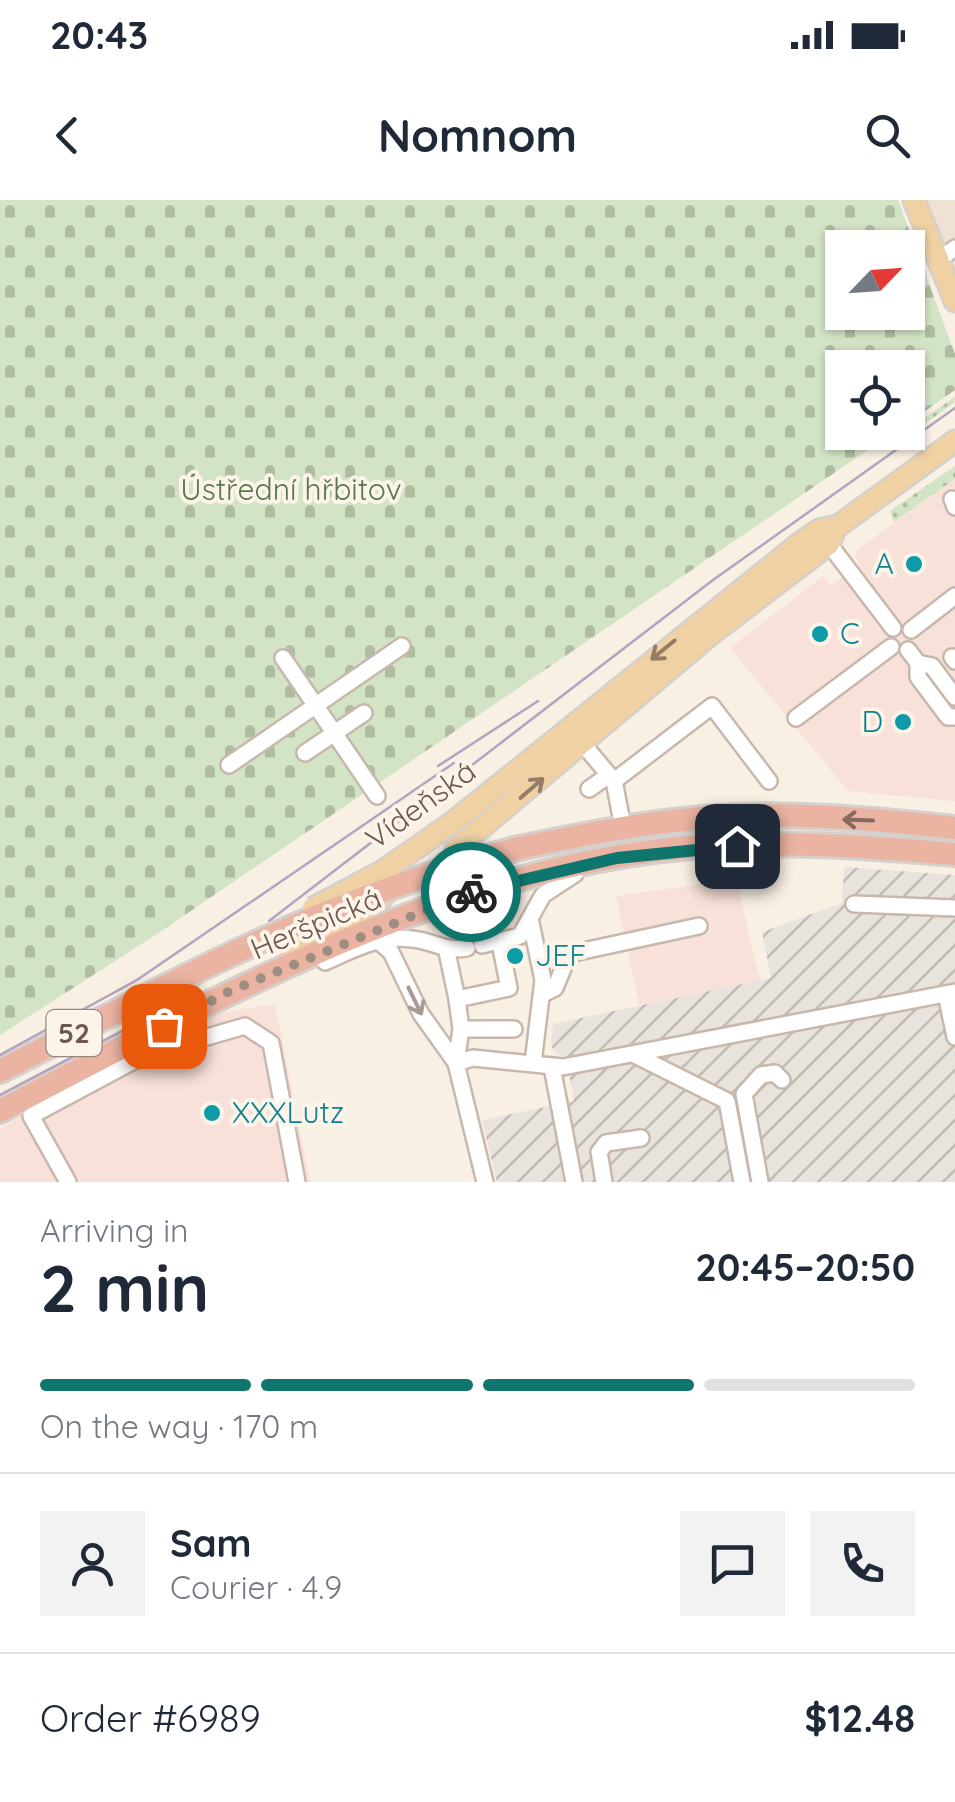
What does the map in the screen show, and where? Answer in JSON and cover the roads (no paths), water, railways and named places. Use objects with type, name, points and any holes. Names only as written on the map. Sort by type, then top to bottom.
[{"type":"highway","name":"Heršpická","points":[[243,946],[358,897],[515,849],[623,827],[746,816],[955,828]]},
{"type":"highway","name":"Heršpická","points":[[230,991],[458,896],[617,858],[705,846],[890,848],[955,854]]},
{"type":"highway","name":"Vídeňská","points":[[0,1071],[243,946]]},
{"type":"highway","name":"Vídeňská","points":[[0,1111],[230,991]]},
{"type":"main road","points":[[914,200],[955,301]]},
{"type":"main road","name":"Vídeňská","points":[[456,849],[710,634],[952,446]]},
{"type":"main road","name":"Vídeňská","points":[[243,946],[383,870],[452,823],[739,590],[819,530],[833,536]]},
{"type":"main road","name":"Vídeňská","points":[[230,991],[386,895]]},
{"type":"street","points":[[937,261],[955,248]]},
{"type":"street","points":[[833,536],[893,628]]},
{"type":"street","points":[[911,630],[955,596]]},
{"type":"street","points":[[890,647],[888,635],[893,628],[905,626],[911,630],[918,677],[948,717],[955,717]]},
{"type":"street","points":[[229,765],[318,709],[402,646]]},
{"type":"street","points":[[890,647],[932,666],[955,697]]},
{"type":"street","points":[[796,718],[816,696],[890,647]]},
{"type":"street","points":[[282,658],[377,796]]},
{"type":"street","points":[[589,789],[612,778],[712,706],[769,781]]},
{"type":"street","points":[[306,753],[364,713]]},
{"type":"street","points":[[582,744],[612,778],[623,827]]},
{"type":"street","points":[[292,967],[321,963],[377,940],[414,939],[447,952],[500,944],[520,936],[531,923],[538,902],[555,884],[617,858]]},
{"type":"street","points":[[854,904],[955,908]]},
{"type":"street","points":[[531,923],[543,994],[534,1063]]},
{"type":"street","points":[[543,994],[556,988],[568,954],[698,926]]},
{"type":"street","points":[[377,940],[392,952],[421,1014],[456,1063],[486,1182]]},
{"type":"street","points":[[457,999],[509,988],[500,944]]},
{"type":"street","points":[[447,952],[461,1029],[456,1063]]},
{"type":"street","points":[[456,1063],[474,1058],[552,1067],[635,1055],[951,993],[955,1037]]},
{"type":"street","points":[[68,1182],[31,1116],[144,1055],[245,1026],[271,1043],[297,1182]]},
{"type":"street","points":[[461,1029],[514,1029]]},
{"type":"street","points":[[674,1076],[674,1064],[683,1046]]},
{"type":"street","points":[[635,1055],[726,1101],[744,1094],[761,1074],[775,1073],[782,1080]]},
{"type":"street","points":[[552,1067],[574,1182]]},
{"type":"street","points":[[744,1094],[760,1182]]},
{"type":"street","points":[[726,1101],[742,1182]]},
{"type":"street","points":[[604,1182],[599,1152],[614,1141],[640,1138]]},
{"type":"tram line","points":[[269,921],[713,580],[955,408]]},
{"type":"tram line","points":[[438,766],[538,701]]},
{"type":"tram line","points":[[0,1055],[137,980],[454,763]]},
{"type":"tram line","points":[[0,1095],[160,1011],[220,970]]},
{"type":"place","name":"A","points":[[914,564]]},
{"type":"place","name":"C","points":[[820,634]]},
{"type":"place","name":"D","points":[[903,722]]},
{"type":"place","name":"JEF","points":[[515,956]]},
{"type":"place","name":"XXXLutz","points":[[212,1113]]},
{"type":"park label","name":"Ústřední hřbitov","points":[[291,490]]}]
